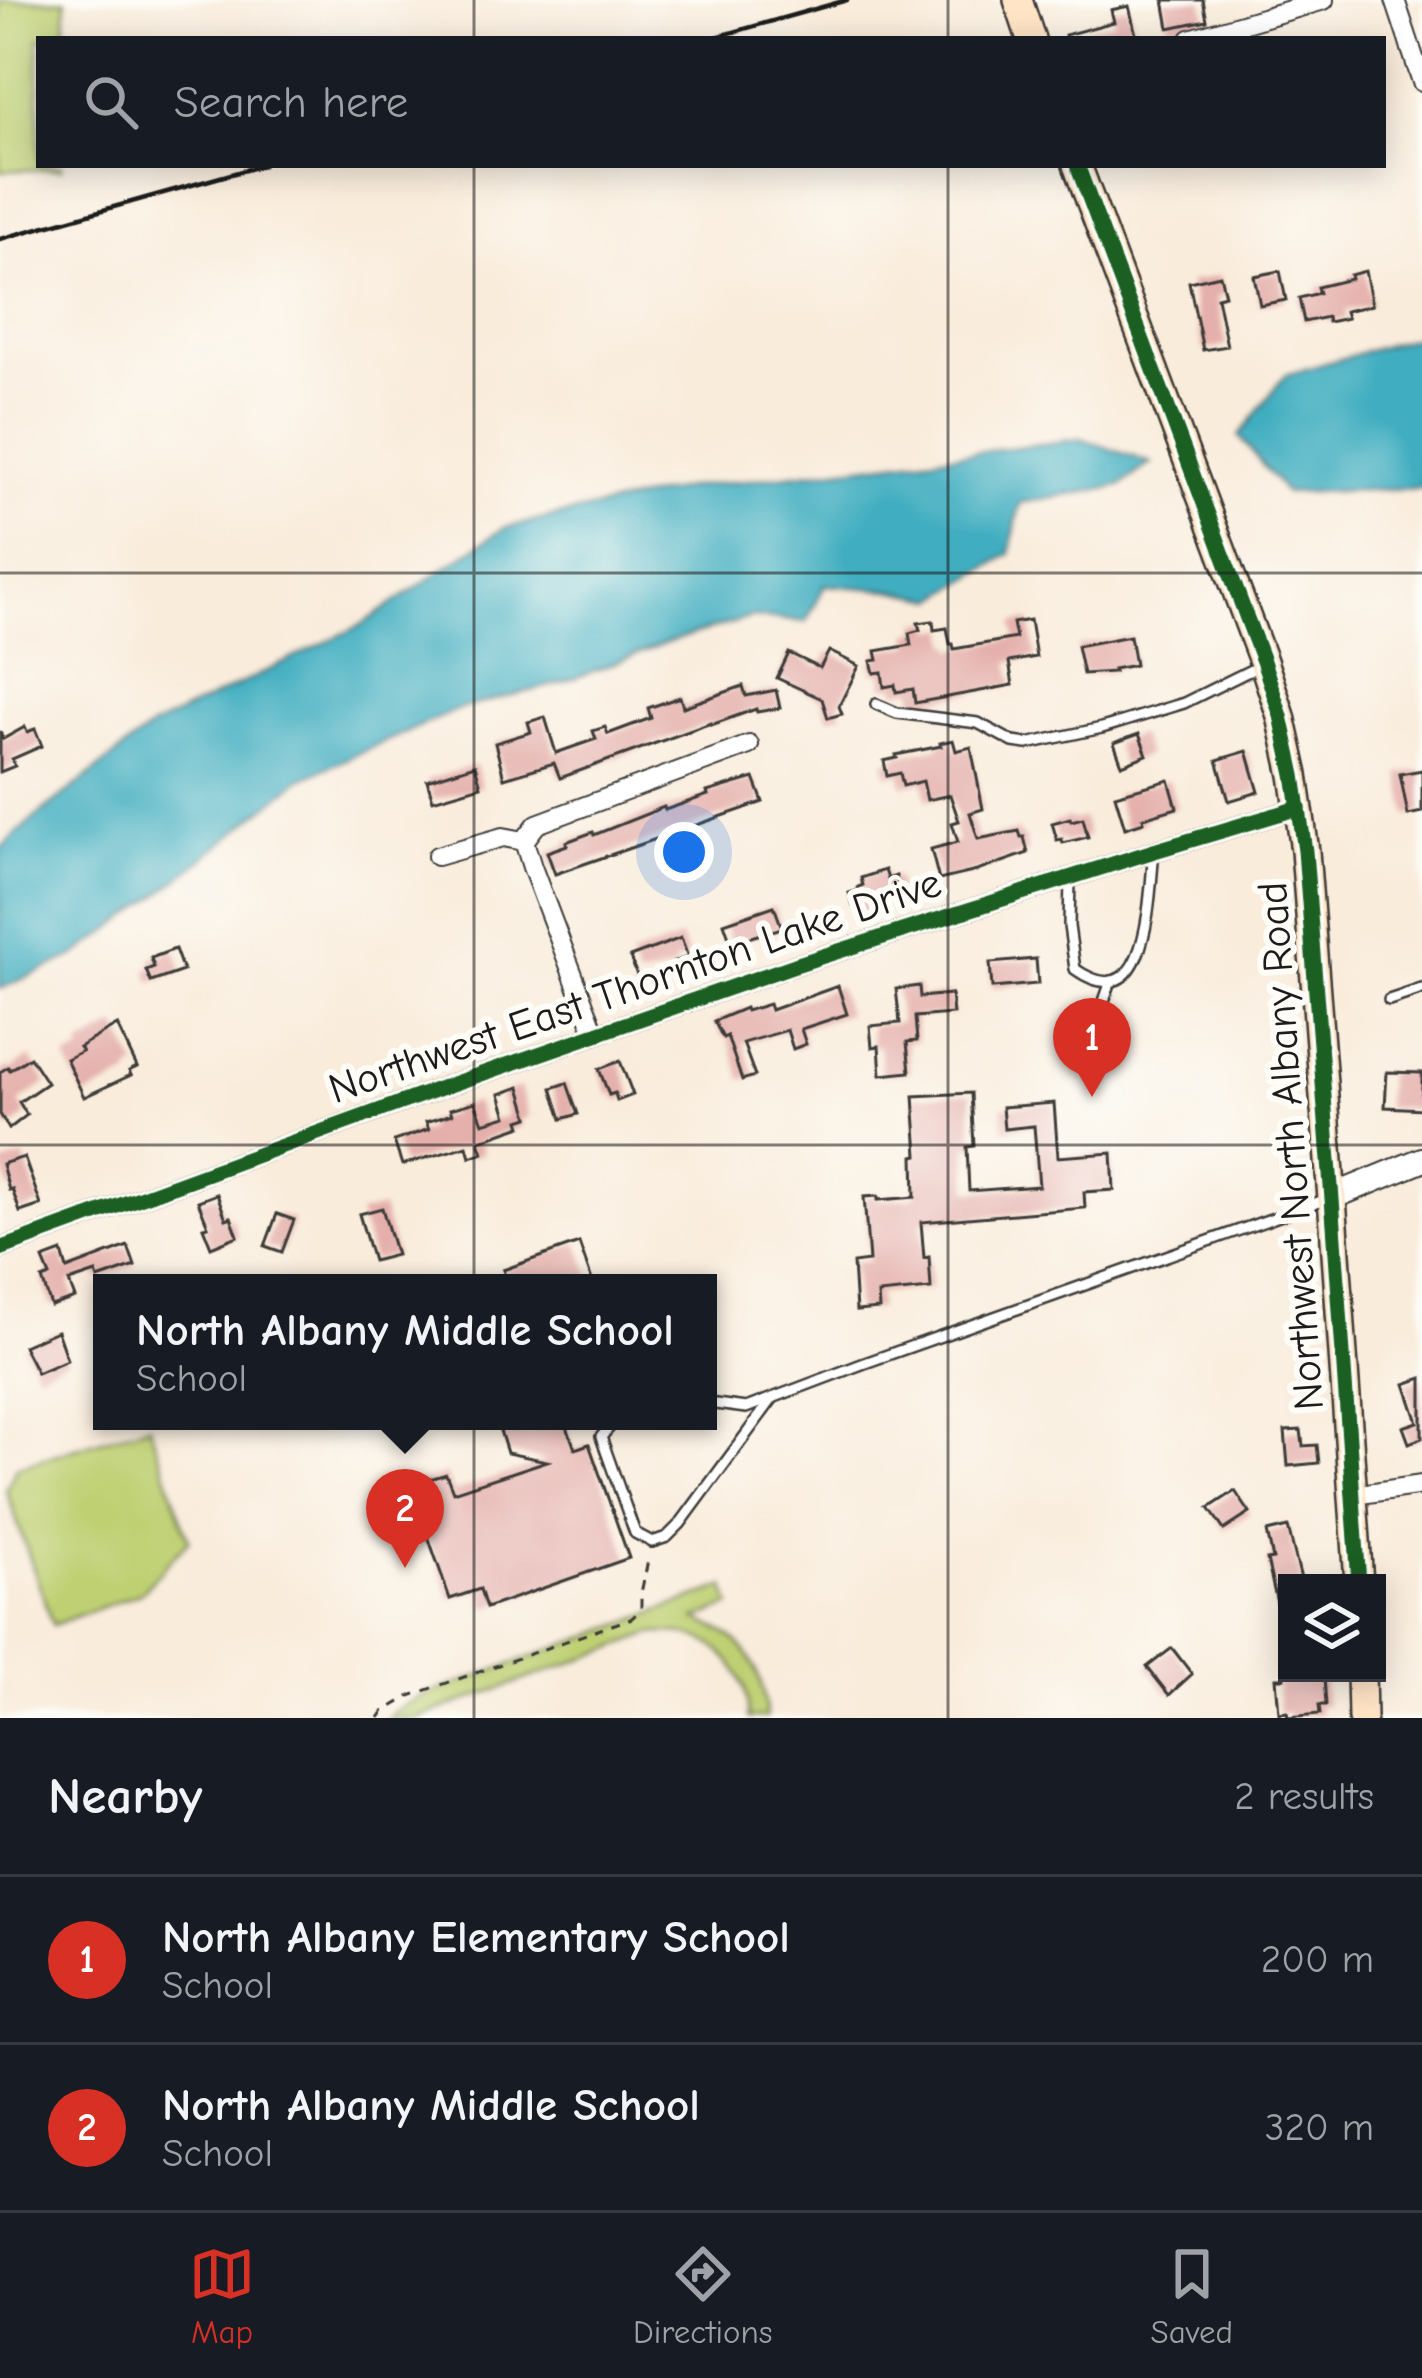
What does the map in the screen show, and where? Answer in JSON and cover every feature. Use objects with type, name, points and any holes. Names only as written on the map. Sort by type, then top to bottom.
[{"type":"main road","points":[[1018,0],[1030,36]]},
{"type":"main road","name":"Northwest North Albany Road","points":[[1078,168],[1281,716],[1305,851],[1358,1574]]},
{"type":"main road","points":[[1361,1682],[1362,1718]]},
{"type":"street","points":[[1200,36],[1324,0]]},
{"type":"street","points":[[1396,0],[1422,82]]},
{"type":"street","points":[[524,842],[537,824],[749,745]]},
{"type":"street","name":"Northwest East Thornton Lake Drive","points":[[0,1249],[795,965],[1299,808]]},
{"type":"street","points":[[437,856],[503,837],[524,842]]},
{"type":"street","points":[[524,842],[595,1034]]},
{"type":"street","points":[[1332,1198],[1422,1160]]},
{"type":"street","points":[[1354,1495],[1422,1485]]},
{"type":"lane","points":[[876,704],[897,713],[978,723],[1012,742],[1027,744],[1184,703],[1264,664]]},
{"type":"lane","points":[[1070,878],[1069,926],[1075,969],[1090,979],[1111,981],[1129,973],[1141,953],[1154,851]]},
{"type":"lane","points":[[1082,1064],[1111,981]]},
{"type":"lane","points":[[1389,1000],[1422,988]]},
{"type":"lane","points":[[717,1403],[746,1408],[1332,1198]]},
{"type":"lane","points":[[607,1430],[601,1437],[635,1533],[652,1542],[667,1537],[680,1524],[773,1398]]},
{"type":"path","points":[[379,1718],[410,1696],[632,1618],[641,1609],[652,1542]]},
{"type":"green space","points":[[0,0],[66,0],[65,36],[36,36],[36,168],[61,169],[0,171]]},
{"type":"green space","points":[[133,1430],[151,1430],[189,1540],[140,1593],[53,1625],[6,1490],[16,1467]]},
{"type":"green space","points":[[725,1587],[731,1606],[696,1619],[733,1639],[750,1658],[764,1693],[766,1718],[748,1718],[739,1676],[722,1653],[698,1638],[655,1633],[418,1718],[387,1718],[426,1695]]},
{"type":"water","points":[[1422,335],[1422,488],[1285,493],[1239,436],[1285,375]]},
{"type":"water","points":[[1082,439],[1151,463],[1120,486],[1020,503],[1010,554],[936,599],[825,585],[806,622],[752,617],[669,642],[562,683],[459,709],[299,780],[160,894],[75,956],[0,989],[0,849],[27,824],[152,727],[363,624],[504,528],[690,487]]},
{"type":"building","points":[[1164,0],[1203,0],[1207,20],[1169,28]]},
{"type":"building","points":[[1129,6],[1136,36],[1065,36],[1114,22],[1111,10]]},
{"type":"building","points":[[1280,271],[1286,300],[1260,305],[1254,276]]},
{"type":"building","points":[[1365,271],[1372,305],[1345,311],[1347,318],[1304,322],[1299,298]]},
{"type":"building","points":[[1220,275],[1225,295],[1217,297],[1227,346],[1203,350],[1189,282]]},
{"type":"building","points":[[1030,620],[1036,657],[1009,662],[1013,685],[915,703],[913,689],[896,692],[895,685],[884,687],[882,672],[874,673],[871,661],[878,660],[876,651],[911,645],[909,633],[920,630],[918,623],[933,621],[934,630],[947,628],[954,649],[1016,638],[1013,623]]},
{"type":"building","points":[[1130,636],[1135,665],[1083,674],[1077,646]]},
{"type":"building","points":[[829,651],[859,666],[839,706],[842,714],[828,718],[822,699],[777,678],[789,653],[820,668]]},
{"type":"building","points":[[743,686],[746,696],[776,690],[780,708],[756,709],[711,723],[560,778],[554,763],[504,778],[495,743],[531,732],[528,722],[545,717],[556,753],[596,739],[593,731],[605,727],[608,734],[651,718],[648,708],[680,697],[683,707]]},
{"type":"building","points":[[25,727],[27,732],[35,729],[42,746],[12,759],[15,766],[0,772],[0,731],[3,739]]},
{"type":"building","points":[[1139,734],[1147,755],[1122,765],[1114,743]]},
{"type":"building","points":[[953,740],[956,751],[971,747],[983,809],[970,813],[978,839],[1019,831],[1028,853],[939,880],[931,849],[958,842],[952,823],[959,821],[950,795],[927,800],[923,781],[903,786],[900,773],[887,776],[884,761]]},
{"type":"building","points":[[1247,751],[1259,792],[1229,801],[1217,760]]},
{"type":"building","points":[[475,765],[481,786],[433,800],[427,780]]},
{"type":"building","points":[[1422,770],[1422,812],[1408,815],[1400,774]]},
{"type":"building","points":[[754,778],[763,802],[555,874],[547,852],[566,842]]},
{"type":"building","points":[[1169,780],[1177,808],[1125,828],[1115,795]]},
{"type":"building","points":[[1083,818],[1088,837],[1057,840],[1052,823]]},
{"type":"building","points":[[885,870],[888,879],[896,876],[902,895],[876,904],[879,913],[864,918],[849,893],[863,885],[861,878]]},
{"type":"building","points":[[774,906],[782,928],[731,943],[724,923]]},
{"type":"building","points":[[681,938],[688,957],[674,962],[676,968],[638,978],[630,957]]},
{"type":"building","points":[[175,949],[183,971],[151,982],[146,970],[154,967],[151,958]]},
{"type":"building","points":[[1036,959],[1038,984],[992,988],[990,963]]},
{"type":"building","points":[[838,986],[847,1014],[801,1029],[806,1044],[793,1049],[787,1030],[743,1043],[755,1076],[742,1080],[727,1036],[723,1038],[714,1021],[745,1008],[769,1004],[771,1010]]},
{"type":"building","points":[[919,986],[920,997],[951,994],[953,1014],[915,1017],[917,1041],[907,1042],[910,1072],[881,1075],[879,1046],[872,1047],[870,1026],[900,1023],[896,989]]},
{"type":"building","points":[[117,1025],[137,1067],[129,1071],[131,1075],[84,1097],[66,1059]]},
{"type":"building","points":[[30,1057],[47,1083],[19,1102],[27,1115],[9,1129],[0,1114],[0,1072]]},
{"type":"building","points":[[620,1061],[633,1095],[617,1101],[615,1093],[609,1095],[599,1069]]},
{"type":"building","points":[[1387,1072],[1422,1073],[1422,1109],[1385,1107]]},
{"type":"building","points":[[567,1083],[578,1114],[562,1119],[552,1088]]},
{"type":"building","points":[[520,1087],[529,1117],[520,1120],[522,1126],[479,1141],[483,1153],[470,1157],[467,1146],[402,1165],[394,1141],[429,1129],[426,1122],[452,1114],[450,1109],[475,1102],[483,1123],[507,1116],[500,1094]]},
{"type":"building","points":[[971,1093],[974,1146],[967,1147],[969,1191],[1039,1186],[1034,1126],[1004,1129],[1002,1107],[1054,1103],[1058,1157],[1112,1153],[1114,1190],[1084,1192],[1085,1208],[921,1222],[931,1289],[878,1294],[879,1309],[856,1311],[853,1263],[869,1261],[864,1197],[915,1197],[914,1096]]},
{"type":"building","points":[[24,1157],[41,1205],[20,1212],[2,1164]]},
{"type":"building","points":[[217,1194],[238,1236],[211,1247],[198,1201]]},
{"type":"building","points":[[382,1208],[396,1255],[373,1261],[359,1214]]},
{"type":"building","points":[[277,1214],[294,1220],[282,1252],[265,1246]]},
{"type":"building","points":[[579,1243],[590,1274],[505,1274],[503,1270]]},
{"type":"building","points":[[128,1246],[135,1266],[69,1282],[75,1298],[51,1306],[42,1279],[50,1276],[43,1259],[62,1252],[67,1269]]},
{"type":"building","points":[[57,1331],[67,1360],[37,1373],[23,1346]]},
{"type":"building","points":[[1422,1378],[1422,1438],[1409,1443],[1403,1427],[1418,1422],[1405,1384]]},
{"type":"building","points":[[500,1430],[568,1430],[575,1449],[589,1444],[629,1558],[486,1608],[480,1589],[450,1599],[410,1485],[446,1474],[453,1492],[547,1461],[507,1453]]},
{"type":"building","points":[[1301,1430],[1303,1446],[1317,1445],[1319,1463],[1288,1466],[1285,1431]]},
{"type":"building","points":[[1235,1491],[1250,1513],[1224,1530],[1209,1508]]},
{"type":"building","points":[[1288,1527],[1300,1574],[1278,1574],[1278,1608],[1267,1560],[1273,1559],[1267,1532]]},
{"type":"building","points":[[1172,1648],[1192,1674],[1169,1695],[1147,1667]]},
{"type":"building","points":[[1276,1678],[1278,1682],[1324,1682],[1326,1705],[1319,1705],[1320,1714],[1288,1717],[1287,1712],[1279,1713]]},
{"type":"railway","points":[[720,36],[847,0]]},
{"type":"railway","points":[[0,239],[252,168]]},
{"type":"cycle path","points":[[1078,168],[1263,661],[1294,775],[1305,851],[1358,1574]]},
{"type":"cycle path","points":[[0,1249],[795,965],[1299,808]]},
{"type":"place","name":"North Albany Elementary School","points":[[1092,1097]]},
{"type":"place","name":"North Albany Middle School","points":[[405,1568]]}]
